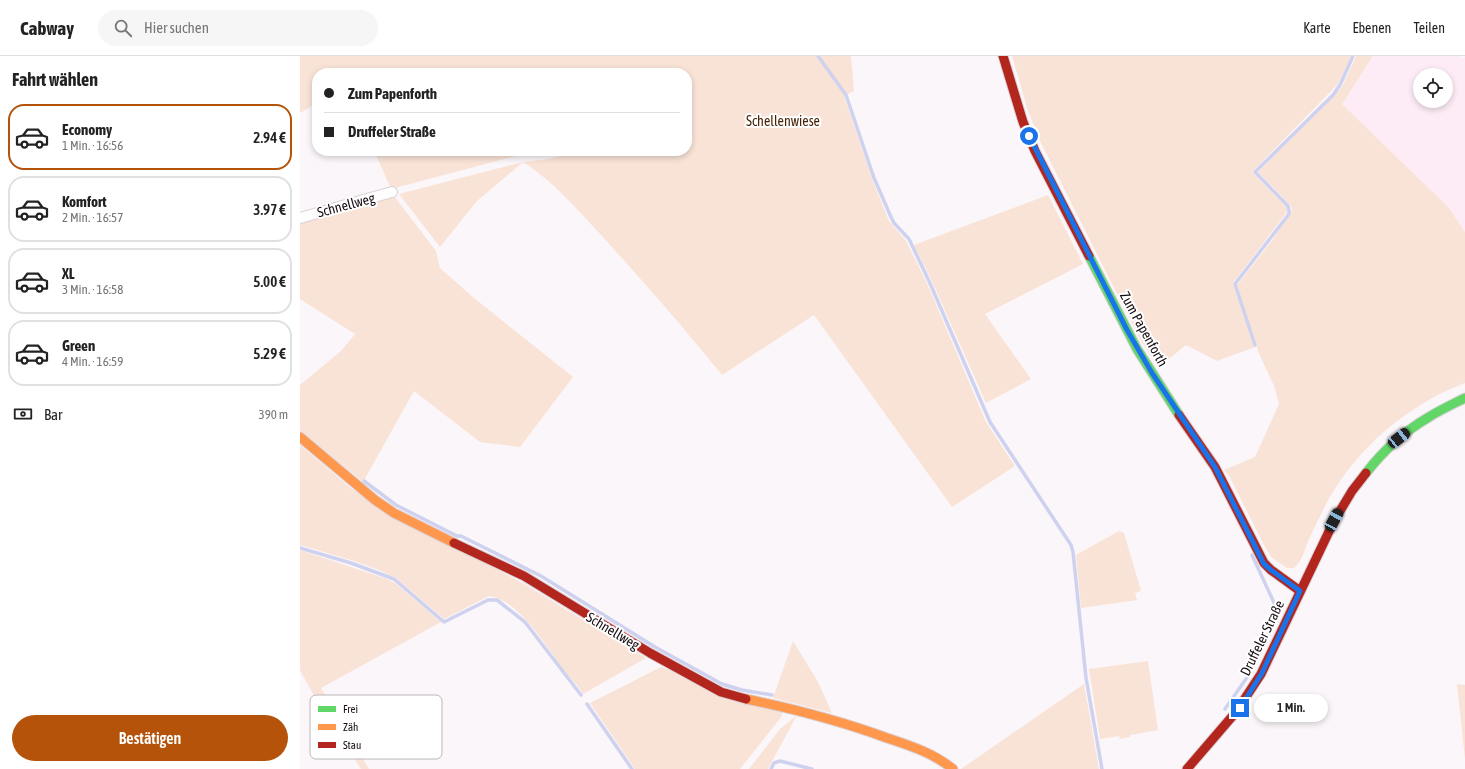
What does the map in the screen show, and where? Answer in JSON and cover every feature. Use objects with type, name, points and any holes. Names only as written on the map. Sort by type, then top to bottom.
[{"type":"street","name":"Zum Papenforth","points":[[1003,56],[1023,122],[1035,151],[1137,348],[1172,404],[1215,467],[1264,564],[1300,591]]},
{"type":"street","name":"Schnellweg","points":[[300,218],[392,192]]},
{"type":"street","name":"Druffeler Straße","points":[[1187,769],[1235,714],[1262,673],[1339,510],[1359,480],[1371,464],[1384,451],[1414,426],[1465,398]]},
{"type":"street","name":"Schnellweg","points":[[300,437],[375,500],[394,513],[524,576],[650,653],[721,692],[738,698],[792,708],[852,726],[929,754],[943,761],[953,769]]},
{"type":"shaded area","points":[[1373,56],[1458,56],[1465,58],[1465,232],[1449,208],[1342,104]]},
{"type":"green space","name":"Schellenwiese","points":[[300,56],[851,56],[854,91],[844,96],[874,184],[889,221],[906,241],[926,281],[986,422],[1015,466],[952,507],[814,315],[722,375],[663,304],[583,215],[555,187],[523,162],[549,159],[559,156],[692,156],[692,68],[312,68],[312,106],[300,113]]},
{"type":"green space","points":[[1012,56],[1351,56],[1338,84],[1252,172],[1287,208],[1287,212],[1233,283],[1255,347],[1217,361],[1186,345],[1158,368],[1140,339],[1040,141],[1027,108]]},
{"type":"green space","points":[[1356,56],[1373,56],[1342,104],[1449,208],[1465,232],[1465,383],[1438,395],[1398,420],[1383,432],[1357,459],[1334,490],[1299,562],[1294,568],[1287,568],[1271,557],[1229,476],[1224,470],[1255,457],[1279,404],[1274,386],[1257,349],[1236,283],[1238,284],[1271,242],[1292,210],[1291,206],[1258,172],[1342,87]]},
{"type":"green space","points":[[376,156],[516,156],[391,189]]},
{"type":"green space","points":[[523,162],[477,201],[440,247],[399,194]]},
{"type":"green space","points":[[1048,195],[1083,264],[985,314],[1031,379],[986,403],[931,279],[914,245]]},
{"type":"green space","points":[[394,196],[436,251],[440,268],[474,298],[573,377],[520,447],[480,442],[414,391],[363,482],[300,430],[300,385],[341,351],[355,334],[300,299],[300,222]]},
{"type":"green space","points":[[300,445],[352,489],[529,587],[646,658],[583,694],[562,668],[540,636],[521,614],[500,599],[489,596],[444,619],[396,578],[351,560],[300,545]]},
{"type":"green space","points":[[1119,531],[1124,533],[1141,591],[1135,593],[1137,600],[1081,608],[1076,555]]},
{"type":"green space","points":[[300,550],[395,583],[441,622],[321,688],[325,695],[314,695],[300,670]]},
{"type":"green space","points":[[793,641],[818,682],[832,713],[773,698]]},
{"type":"green space","points":[[1148,661],[1158,730],[1130,735],[1130,737],[1120,739],[1119,736],[1100,739],[1089,669]]},
{"type":"green space","points":[[661,667],[782,712],[782,716],[740,769],[635,769],[590,703]]},
{"type":"green space","points":[[1084,684],[1099,769],[961,769]]},
{"type":"green space","points":[[1457,684],[1465,685],[1465,759]]},
{"type":"green space","points":[[797,715],[768,769],[749,769],[780,729]]},
{"type":"green space","points":[[355,759],[363,759],[369,769],[361,769]]},
{"type":"waterway","points":[[818,56],[846,95],[874,178],[891,217],[894,223],[909,239],[929,281],[990,422],[1071,545],[1073,552],[1086,678],[1102,769]]},
{"type":"waterway","points":[[1255,345],[1235,284],[1289,214],[1288,206],[1255,172],[1333,95],[1340,85],[1353,56]]},
{"type":"waterway","points":[[364,481],[396,505],[541,576],[655,647],[722,684],[742,690],[772,695]]},
{"type":"waterway","points":[[300,548],[351,563],[394,579],[444,622],[488,600],[497,600],[525,622],[581,695]]},
{"type":"waterway","points":[[1225,709],[1248,676],[1275,622],[1277,613],[1276,607],[1252,555]]},
{"type":"waterway","points":[[587,704],[632,769]]},
{"type":"waterway","points":[[771,769],[774,763],[780,761],[812,769]]},
{"type":"traffic: fast","points":[[1089,256],[1137,349],[1179,415]]},
{"type":"traffic: fast","points":[[1366,473],[1387,449],[1403,435],[1438,412],[1465,398]]},
{"type":"traffic: slow","points":[[300,437],[375,500],[394,513],[454,543]]},
{"type":"traffic: slow","points":[[746,699],[818,716],[870,732],[922,750],[953,769]]},
{"type":"traffic: jam","points":[[1003,56],[1023,122],[1035,151],[1089,256]]},
{"type":"traffic: jam","points":[[1179,415],[1215,467],[1264,563],[1271,570],[1300,591]]},
{"type":"traffic: jam","points":[[1187,769],[1236,712],[1261,674],[1334,521],[1352,491],[1366,473]]},
{"type":"traffic: jam","points":[[454,543],[524,576],[650,653],[721,692],[746,699]]},
{"type":"route","points":[[1029,136],[1035,151],[1127,330],[1152,373],[1215,467],[1264,564],[1300,591],[1262,673],[1240,708]]}]
